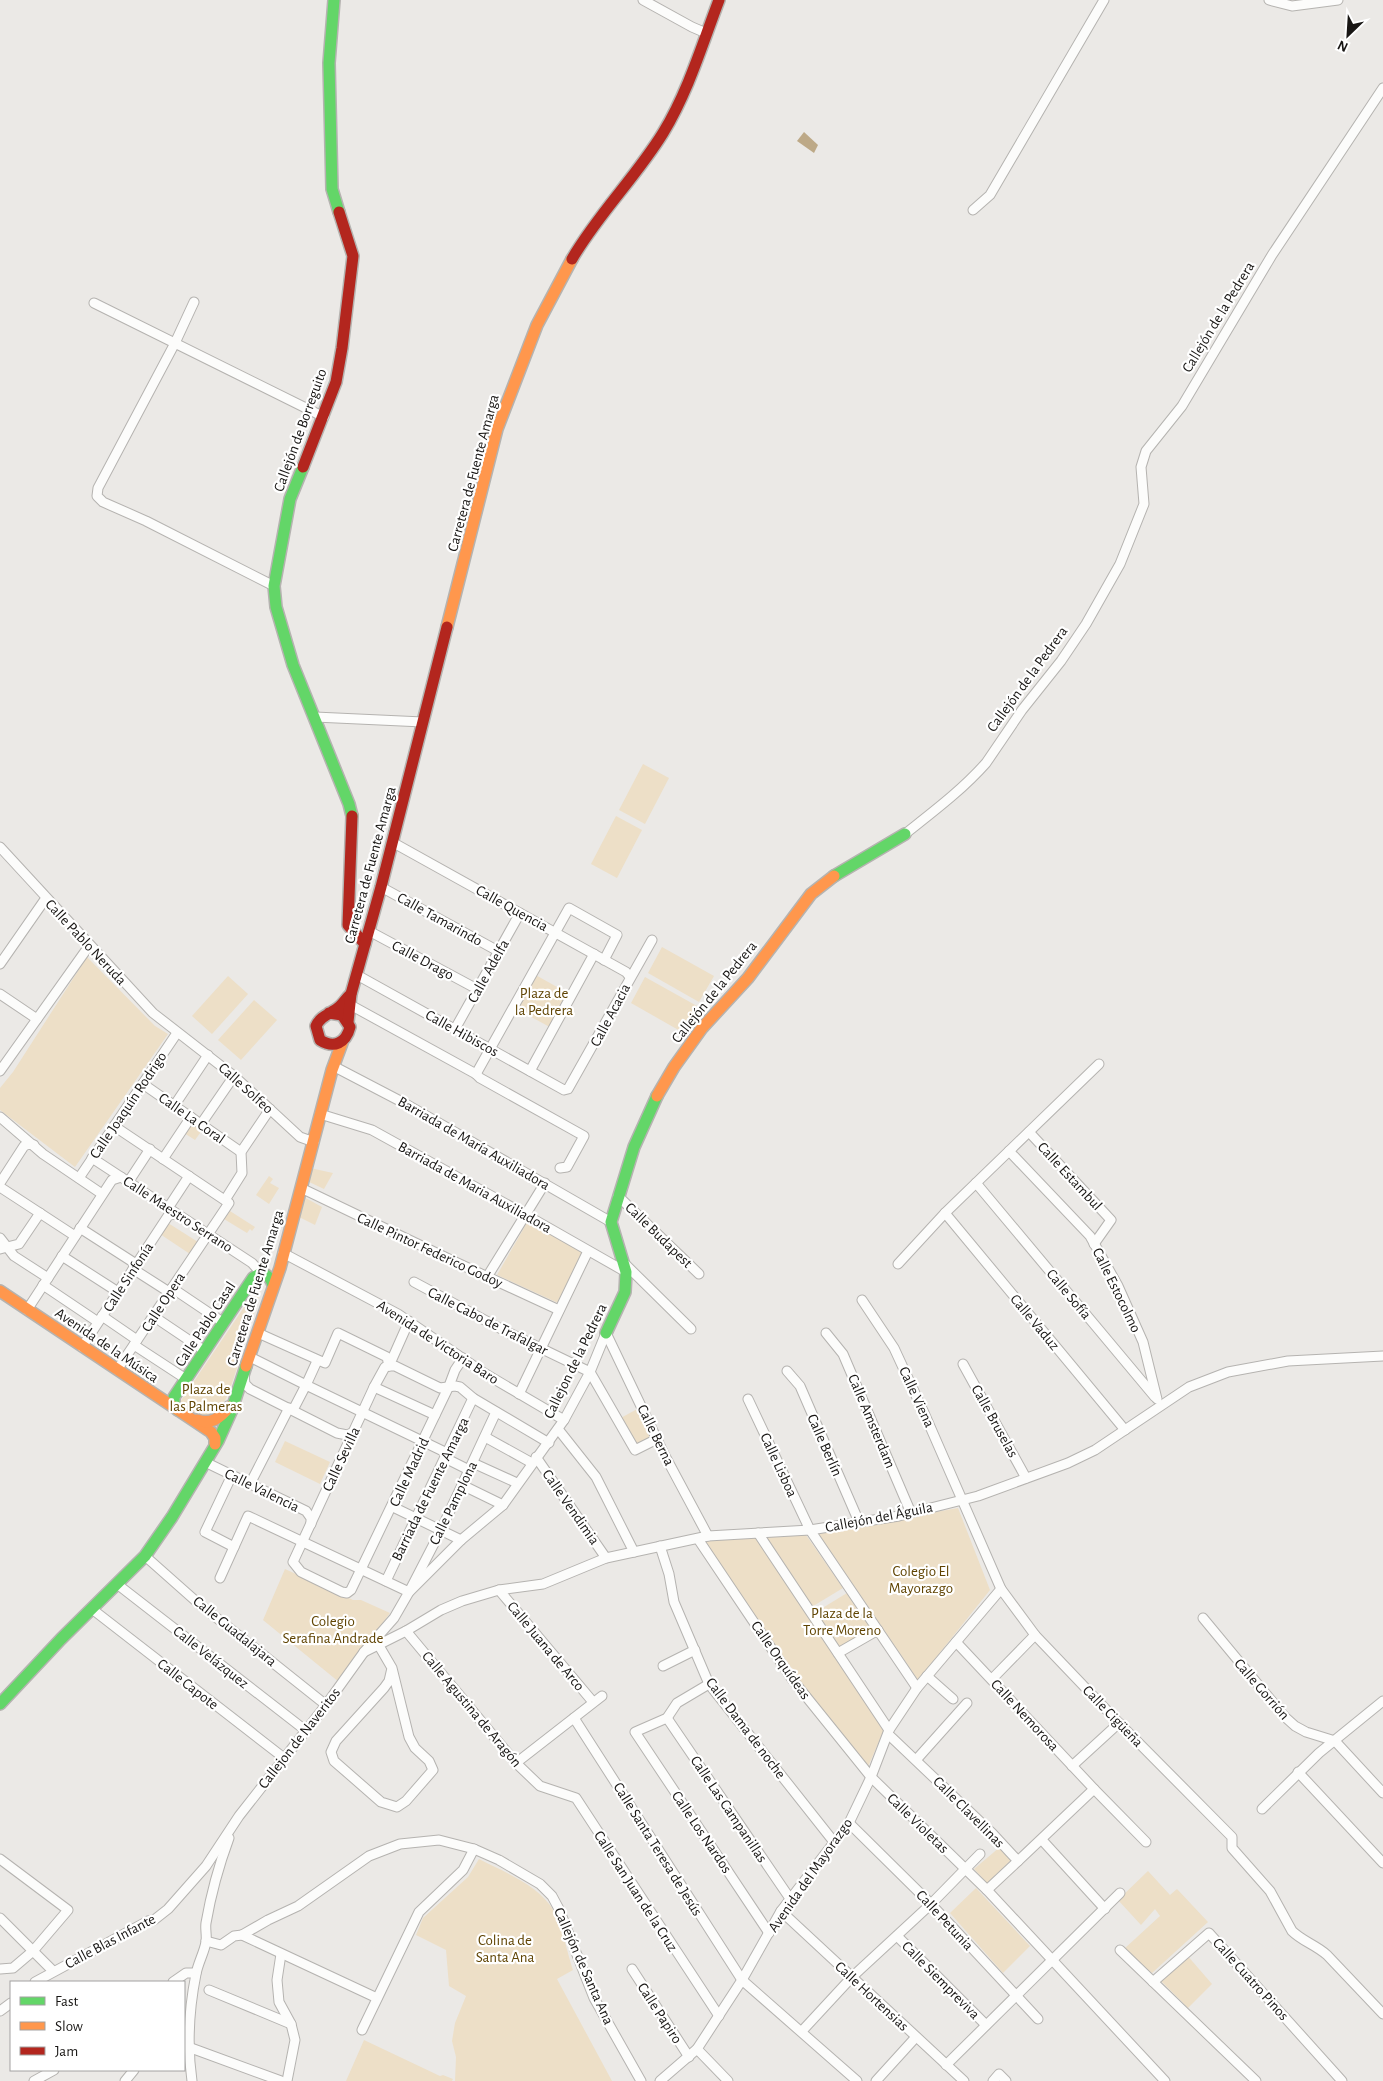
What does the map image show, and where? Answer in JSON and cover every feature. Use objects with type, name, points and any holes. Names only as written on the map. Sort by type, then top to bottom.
[{"type":"street","name":"Callejón de Borreguito","points":[[334,0],[329,63],[332,189],[353,256],[336,382],[324,417],[290,499],[274,586],[276,607],[293,665],[349,804],[353,821],[348,925],[365,944]]},
{"type":"street","points":[[643,0],[706,33]]},
{"type":"street","name":"Carretera de Fuente Amarga","points":[[348,1022],[349,1000],[381,888],[498,429],[519,366],[545,307],[576,250],[592,225],[644,160],[670,120],[718,0]]},
{"type":"street","points":[[973,210],[990,195],[1104,0]]},
{"type":"street","points":[[1269,0],[1278,4],[1292,6],[1305,6],[1338,0]]},
{"type":"street","name":"Callejón de la Pedrera","points":[[611,1222],[634,1147],[658,1094],[686,1048],[702,1028],[748,978],[811,894],[838,873],[905,834],[947,801],[981,768],[1022,710],[1061,661],[1086,624],[1120,564],[1142,511],[1144,495],[1140,467],[1146,451],[1182,406],[1272,255],[1383,88]]},
{"type":"street","points":[[194,302],[175,343],[98,488],[97,496],[103,502],[146,520],[274,586]]},
{"type":"street","points":[[94,303],[324,417]]},
{"type":"street","points":[[315,717],[423,722]]},
{"type":"street","name":"Calle Quencia","points":[[392,842],[626,972],[630,976]]},
{"type":"street","name":"Calle Pablo Neruda","points":[[0,847],[140,1000],[162,1021],[178,1032]]},
{"type":"street","name":"Calle Tamarindo","points":[[381,888],[498,952]]},
{"type":"street","points":[[2,958],[46,898]]},
{"type":"street","points":[[478,1076],[490,1049],[569,908],[617,935],[604,960]]},
{"type":"street","name":"Calle Adelfa","points":[[455,1029],[520,913]]},
{"type":"street","name":"Calle Drago","points":[[369,931],[477,990]]},
{"type":"street","name":"Calle Acacia","points":[[568,1089],[652,940]]},
{"type":"street","points":[[0,1071],[89,946]]},
{"type":"street","points":[[530,1071],[594,954]]},
{"type":"street","name":"Calle Hibiscos","points":[[357,975],[564,1090],[568,1089]]},
{"type":"street","points":[[0,994],[37,1019]]},
{"type":"street","points":[[333,1068],[329,1053],[318,1035],[316,1026],[320,1017],[335,1010],[349,1000],[584,1136],[567,1167],[560,1168]]},
{"type":"street","points":[[324,1043],[332,1046],[342,1043],[350,1032],[348,1022],[342,1015],[329,1013]]},
{"type":"street","name":"Calle Solfeo","points":[[178,1032],[234,1076],[300,1137],[314,1142]]},
{"type":"street","name":"Calle Joaquín Rodrigo","points":[[78,1178],[178,1032]]},
{"type":"street","name":"Carretera de Fuente Amarga","points":[[0,1704],[145,1556],[172,1517],[215,1444],[231,1412],[232,1403],[250,1358],[280,1268],[281,1258],[314,1142],[320,1114],[338,1049],[342,1043]]},
{"type":"street","points":[[174,1106],[208,1054]]},
{"type":"street","points":[[898,1264],[945,1214],[1099,1064]]},
{"type":"street","name":"Barriada de María Auxiliadora","points":[[333,1068],[404,1103],[611,1222]]},
{"type":"street","points":[[201,1124],[234,1076]]},
{"type":"street","name":"Calle La Coral","points":[[142,1084],[241,1152]]},
{"type":"street","points":[[241,1152],[270,1109]]},
{"type":"street","name":"Barriada de Maria Auxiliadora","points":[[320,1114],[372,1130],[626,1272]]},
{"type":"street","points":[[0,1117],[43,1154],[102,1194]]},
{"type":"street","points":[[163,1159],[191,1117]]},
{"type":"street","points":[[114,1126],[227,1201]]},
{"type":"street","name":"Calle Estambul","points":[[1029,1132],[1111,1220],[1094,1244]]},
{"type":"street","points":[[0,1183],[24,1146],[34,1145]]},
{"type":"street","points":[[27,1310],[112,1180],[125,1179],[150,1150]]},
{"type":"street","name":"Calle Estocolmo","points":[[1009,1151],[1090,1236],[1118,1286],[1143,1342],[1159,1402]]},
{"type":"street","name":"Calle Opera","points":[[118,1370],[227,1201],[242,1173],[241,1152]]},
{"type":"street","name":"Calle Maestro Serrano","points":[[92,1158],[252,1262],[263,1274]]},
{"type":"street","points":[[168,1208],[189,1176]]},
{"type":"street","points":[[487,1277],[545,1183]]},
{"type":"street","name":"Calle Sofía","points":[[976,1184],[1159,1402]]},
{"type":"street","points":[[0,1187],[40,1213],[78,1232],[224,1323]]},
{"type":"street","name":"Calle Pintor Federico Godoy","points":[[301,1188],[559,1310]]},
{"type":"street","name":"Calle Budapest","points":[[618,1196],[699,1274]]},
{"type":"street","points":[[4,1248],[19,1244],[40,1213]]},
{"type":"street","name":"Calle Vaduz","points":[[945,1214],[1125,1430]]},
{"type":"street","name":"Calle Sinfonía","points":[[82,1347],[168,1216],[178,1215]]},
{"type":"street","name":"Callejon de la Pedrera","points":[[364,1652],[394,1618],[409,1592],[461,1540],[503,1505],[564,1420],[590,1372],[625,1292],[626,1272],[611,1222]]},
{"type":"street","points":[[0,1238],[4,1248],[46,1282],[136,1342],[186,1379]]},
{"type":"street","points":[[519,1394],[588,1251]]},
{"type":"street","points":[[62,1256],[118,1292]]},
{"type":"street","name":"Calle Pablo Casal","points":[[178,1410],[174,1404],[174,1397],[253,1278],[270,1272],[281,1258]]},
{"type":"street","name":"Avenida de Victoria Baro","points":[[281,1258],[398,1314],[519,1394],[564,1420]]},
{"type":"street","points":[[621,1260],[691,1329]]},
{"type":"street","points":[[263,1274],[271,1278],[273,1285]]},
{"type":"street","name":"Calle Cabo de Trafalgar","points":[[414,1282],[590,1372]]},
{"type":"street","name":"Avenida de la Música","points":[[0,1290],[27,1310],[211,1432],[215,1438],[215,1444]]},
{"type":"street","name":"Calle Viena","points":[[862,1300],[894,1348],[1001,1589]]},
{"type":"street","points":[[153,1316],[205,1351]]},
{"type":"street","name":"Calle Sevilla","points":[[355,1586],[347,1593],[342,1592],[301,1572],[293,1562],[374,1387],[385,1367],[389,1366],[409,1321]]},
{"type":"street","name":"Calle Berna","points":[[606,1332],[657,1440],[708,1536]]},
{"type":"street","points":[[258,1333],[325,1363],[338,1334],[387,1357],[389,1366],[395,1366],[440,1388],[449,1386],[460,1387],[473,1398],[549,1443]]},
{"type":"street","name":"Calle Amsterdam","points":[[826,1334],[842,1354],[911,1513]]},
{"type":"street","name":"Callejón del Águila","points":[[364,1652],[406,1631],[440,1610],[462,1601],[500,1590],[543,1584],[606,1558],[708,1536],[810,1530],[911,1513],[963,1500],[1068,1463],[1095,1450],[1125,1430],[1159,1402],[1189,1386],[1228,1372],[1288,1361],[1383,1356]]},
{"type":"street","points":[[250,1358],[422,1442],[446,1456],[517,1483]]},
{"type":"street","name":"Calle Madrid","points":[[355,1586],[455,1370],[463,1358]]},
{"type":"street","points":[[250,1484],[306,1385],[317,1361]]},
{"type":"street","name":"Calle Bruselas","points":[[964,1364],[1026,1478]]},
{"type":"street","name":"Calle Berlín","points":[[787,1370],[800,1386],[859,1522]]},
{"type":"street","points":[[590,1372],[635,1450],[657,1440]]},
{"type":"street","points":[[244,1373],[244,1381],[247,1387],[343,1436],[354,1432]]},
{"type":"street","points":[[374,1387],[435,1415]]},
{"type":"street","name":"Barriada de Fuente Amarga","points":[[386,1580],[473,1398]]},
{"type":"street","name":"Calle Lisboa","points":[[748,1399],[810,1530],[917,1688]]},
{"type":"street","points":[[191,1419],[204,1423],[216,1420],[232,1403]]},
{"type":"street","name":"Calle Pamplona","points":[[409,1592],[441,1530],[496,1412]]},
{"type":"street","points":[[558,1429],[596,1477],[634,1552]]},
{"type":"street","points":[[485,1437],[534,1460]]},
{"type":"street","name":"Calle Vendimia","points":[[534,1460],[606,1558]]},
{"type":"street","name":"Calle Valencia","points":[[205,1462],[306,1511],[311,1518],[311,1524]]},
{"type":"street","points":[[232,1475],[205,1532],[234,1546]]},
{"type":"street","points":[[462,1485],[503,1505]]},
{"type":"street","points":[[393,1506],[461,1540]]},
{"type":"street","points":[[220,1578],[248,1516],[409,1592]]},
{"type":"street","name":"Calle Clavellinas","points":[[758,1533],[888,1732],[1018,1861],[987,1890]]},
{"type":"street","name":"Calle Orquídeas","points":[[698,1539],[792,1679],[870,1777]]},
{"type":"street","name":"Calle Dama de noche","points":[[660,1546],[669,1574],[674,1602],[709,1684],[834,1842]]},
{"type":"street","name":"Calle Guadalajara","points":[[145,1556],[198,1602],[326,1705]]},
{"type":"street","name":"Calle Velázquez","points":[[117,1584],[305,1730]]},
{"type":"street","name":"Calle Cigüeña","points":[[1001,1589],[1035,1635],[1118,1723],[1232,1837],[1232,1848],[1270,1891],[1297,1937],[1319,1948],[1327,1955],[1383,2014]]},
{"type":"street","name":"Avenida del Mayorazgo","points":[[660,2081],[697,2049],[742,1980],[781,1911],[849,1822],[888,1732],[917,1688],[1001,1589]]},
{"type":"street","name":"Calle Juana de Arco","points":[[500,1590],[593,1702]]},
{"type":"street","name":"Calle Capote","points":[[92,1609],[284,1758]]},
{"type":"street","name":"Calle Gorrión","points":[[1203,1618],[1285,1717],[1295,1726],[1306,1732],[1335,1741]]},
{"type":"street","points":[[838,1653],[878,1630]]},
{"type":"street","name":"Calle Agustina de Aragón","points":[[406,1631],[516,1763],[540,1786]]},
{"type":"street","points":[[992,1680],[1035,1635]]},
{"type":"street","name":"Calle Nemorosa","points":[[956,1642],[1146,1842]]},
{"type":"street","points":[[378,1644],[392,1668],[409,1737],[415,1748],[429,1761],[433,1770],[406,1800],[397,1807],[381,1802],[334,1761],[331,1752],[336,1741],[384,1688],[389,1681],[392,1668]]},
{"type":"street","points":[[663,1666],[694,1650]]},
{"type":"street","name":"Callejon de Naveritos","points":[[234,1823],[326,1705],[364,1652]]},
{"type":"street","points":[[927,1676],[953,1699]]},
{"type":"street","points":[[667,1718],[678,1704],[709,1684]]},
{"type":"street","points":[[516,1763],[602,1696]]},
{"type":"street","points":[[1262,1809],[1319,1752],[1335,1741],[1383,1700]]},
{"type":"street","points":[[916,1760],[967,1703]]},
{"type":"street","name":"Calle Santa Teresa de Jesús","points":[[574,1718],[742,1980],[857,2081]]},
{"type":"street","name":"Calle Los Nardos","points":[[667,1718],[635,1732],[769,1933]]},
{"type":"street","name":"Calle Las Campanillas","points":[[667,1718],[791,1900]]},
{"type":"street","points":[[1072,1766],[1118,1723]]},
{"type":"street","points":[[1335,1741],[1383,1793]]},
{"type":"street","points":[[1298,1772],[1383,1864]]},
{"type":"street","name":"Calle Violetas","points":[[870,1777],[966,1868],[1165,2081]]},
{"type":"street","name":"Calle San Juan de la Cruz","points":[[540,1786],[576,1798],[719,2016]]},
{"type":"street","points":[[1018,1861],[1094,1789]]},
{"type":"street","name":"Calle Petunia","points":[[849,1822],[931,1904],[1038,2019]]},
{"type":"street","points":[[192,2081],[191,2048],[186,2011],[206,1940],[205,1925],[211,1898],[221,1859],[234,1823]]},
{"type":"street","name":"Calle Blas Infante","points":[[37,1981],[148,1921],[154,1920],[168,1909],[206,1866],[234,1823]]},
{"type":"street","name":"Callejón de Santa Ana","points":[[206,1940],[221,1945],[234,1936],[242,1935],[298,1906],[368,1856],[400,1844],[439,1840],[474,1849],[499,1860],[540,1884],[552,1896],[559,1909],[594,1998],[640,2081]]},
{"type":"street","points":[[1042,1840],[1105,1909]]},
{"type":"street","points":[[362,2030],[419,1912],[463,1870],[474,1849]]},
{"type":"street","points":[[802,2032],[852,1977],[931,1904],[980,1854]]},
{"type":"street","points":[[0,1859],[68,1910],[33,1951],[13,1968],[0,1969]]},
{"type":"street","points":[[946,2064],[1120,1893]]},
{"type":"street","name":"Calle Hortensias","points":[[781,1911],[964,2081]]},
{"type":"street","points":[[0,1918],[54,1971]]},
{"type":"street","name":"Calle Cuatro Pinos","points":[[1153,1982],[1209,1933],[1342,2081]]},
{"type":"street","points":[[242,1935],[377,1998]]},
{"type":"street","name":"Calle Siempreviva","points":[[897,1936],[986,2025]]},
{"type":"street","points":[[1120,1950],[1256,2081]]},
{"type":"street","points":[[281,1954],[277,1980],[279,2002],[291,2024],[295,2040],[287,2081]]},
{"type":"street","name":"Calle Papiro","points":[[632,1969],[689,2057]]},
{"type":"street","points":[[174,1981],[186,1973],[196,1973]]},
{"type":"street","points":[[209,1990],[291,2024]]},
{"type":"street","points":[[876,2081],[916,2037]]},
{"type":"street","points":[[191,2048],[281,2081]]},
{"type":"street","points":[[697,2049],[728,2081]]},
{"type":"street","points":[[34,2081],[52,2071]]},
{"type":"street","points":[[125,2081],[133,2071]]},
{"type":"street","points":[[996,2078],[1006,2081]]},
{"type":"green space","points":[[643,764],[669,778],[645,824],[619,810]]},
{"type":"green space","points":[[616,816],[642,830],[617,878],[591,864]]},
{"type":"green space","points":[[662,947],[714,976],[699,1002],[648,973]]},
{"type":"green space","points":[[87,957],[155,1026],[168,1034],[75,1167],[0,1110],[0,1088],[13,1072]]},
{"type":"green space","name":"Plaza de la Pedrera","points":[[532,973],[575,997],[557,1031],[513,1007]]},
{"type":"green space","points":[[228,976],[248,994],[212,1034],[192,1016]]},
{"type":"green space","points":[[645,977],[697,1006],[682,1032],[631,1003]]},
{"type":"green space","points":[[254,1000],[277,1020],[241,1060],[218,1040]]},
{"type":"green space","points":[[191,1121],[203,1129],[195,1140],[184,1133]]},
{"type":"green space","points":[[310,1168],[333,1173],[324,1189],[307,1181]]},
{"type":"green space","points":[[269,1176],[273,1179],[270,1183],[279,1188],[269,1204],[256,1195]]},
{"type":"green space","points":[[302,1196],[322,1207],[315,1225],[299,1217]]},
{"type":"green space","points":[[230,1211],[255,1227],[252,1231],[250,1229],[247,1233],[224,1219]]},
{"type":"green space","points":[[528,1221],[582,1252],[558,1303],[497,1275]]},
{"type":"green space","points":[[168,1223],[198,1242],[190,1254],[160,1234]]},
{"type":"green space","name":"Plaza de las Palmeras","points":[[261,1282],[263,1283],[247,1337],[243,1338],[236,1360],[238,1366],[227,1396],[213,1416],[203,1417],[196,1414],[180,1402]]},
{"type":"green space","points":[[641,1407],[657,1439],[635,1450],[617,1420]]},
{"type":"green space","points":[[285,1441],[330,1462],[320,1484],[275,1462]]},
{"type":"green space","name":"Colegio El Mayorazgo","points":[[958,1508],[990,1590],[918,1680],[818,1533]]},
{"type":"green space","points":[[806,1535],[843,1588],[810,1608],[763,1536]]},
{"type":"green space","points":[[756,1536],[884,1730],[867,1769],[783,1660],[704,1540]]},
{"type":"green space","name":"Colegio Serafina Andrade","points":[[285,1569],[353,1600],[361,1600],[390,1613],[339,1682],[263,1620]]},
{"type":"green space","name":"Plaza de la Torre Moreno","points":[[847,1593],[873,1629],[836,1651],[811,1615]]},
{"type":"green space","points":[[1000,1847],[1012,1859],[988,1884],[974,1869]]},
{"type":"green space","name":"Colina de Santa Ana","points":[[479,1859],[510,1874],[530,1887],[547,1902],[557,1916],[573,1970],[557,1979],[612,2081],[455,2081],[456,2057],[452,2041],[455,2023],[466,1996],[449,1986],[446,1950],[416,1935],[423,1918],[468,1877]]},
{"type":"green space","points":[[1148,1871],[1170,1895],[1177,1889],[1208,1922],[1152,1973],[1124,1949],[1160,1916],[1155,1909],[1141,1925],[1118,1900]]},
{"type":"green space","points":[[976,1888],[1030,1946],[1003,1973],[950,1913]]},
{"type":"green space","points":[[1186,1954],[1212,1984],[1188,2008],[1158,1978]]},
{"type":"green space","points":[[364,2040],[440,2076],[443,2075],[453,2079],[452,2081],[346,2081]]},
{"type":"shaded area","points":[[804,132],[818,145],[814,153],[797,141]]},
{"type":"traffic: fast","points":[[334,0],[329,63],[332,189],[339,212]]},
{"type":"traffic: fast","points":[[303,467],[290,499],[274,586],[276,607],[293,665],[349,804],[352,816]]},
{"type":"traffic: fast","points":[[834,876],[905,834]]},
{"type":"traffic: fast","points":[[606,1333],[625,1292],[626,1272],[611,1222],[634,1147],[657,1096]]},
{"type":"traffic: fast","points":[[178,1410],[174,1404],[174,1397],[253,1278],[261,1273],[269,1277],[273,1285]]},
{"type":"traffic: fast","points":[[0,1704],[61,1639],[145,1556],[172,1517],[218,1441],[231,1412],[246,1366]]},
{"type":"traffic: slow","points":[[447,627],[497,429],[537,325],[572,259]]},
{"type":"traffic: slow","points":[[657,1096],[674,1067],[702,1028],[748,978],[811,894],[834,876]]},
{"type":"traffic: slow","points":[[246,1366],[280,1268],[332,1070],[342,1043]]},
{"type":"traffic: slow","points":[[0,1291],[211,1432],[215,1438],[215,1444]]},
{"type":"traffic: slow","points":[[197,1420],[207,1422],[215,1420],[229,1407]]},
{"type":"traffic: jam","points":[[572,259],[582,242],[663,133],[680,101],[694,68],[719,0]]},
{"type":"traffic: jam","points":[[303,467],[336,382],[342,348],[353,256],[339,212]]},
{"type":"traffic: jam","points":[[348,1022],[351,994],[381,887],[447,627]]},
{"type":"traffic: jam","points":[[352,816],[348,925],[365,944]]},
{"type":"traffic: jam","points":[[329,1013],[342,1015],[350,1027],[346,1037],[339,1043],[330,1044],[320,1040],[316,1026],[323,1017],[326,1015],[330,1013],[339,1007],[351,994]]}]
